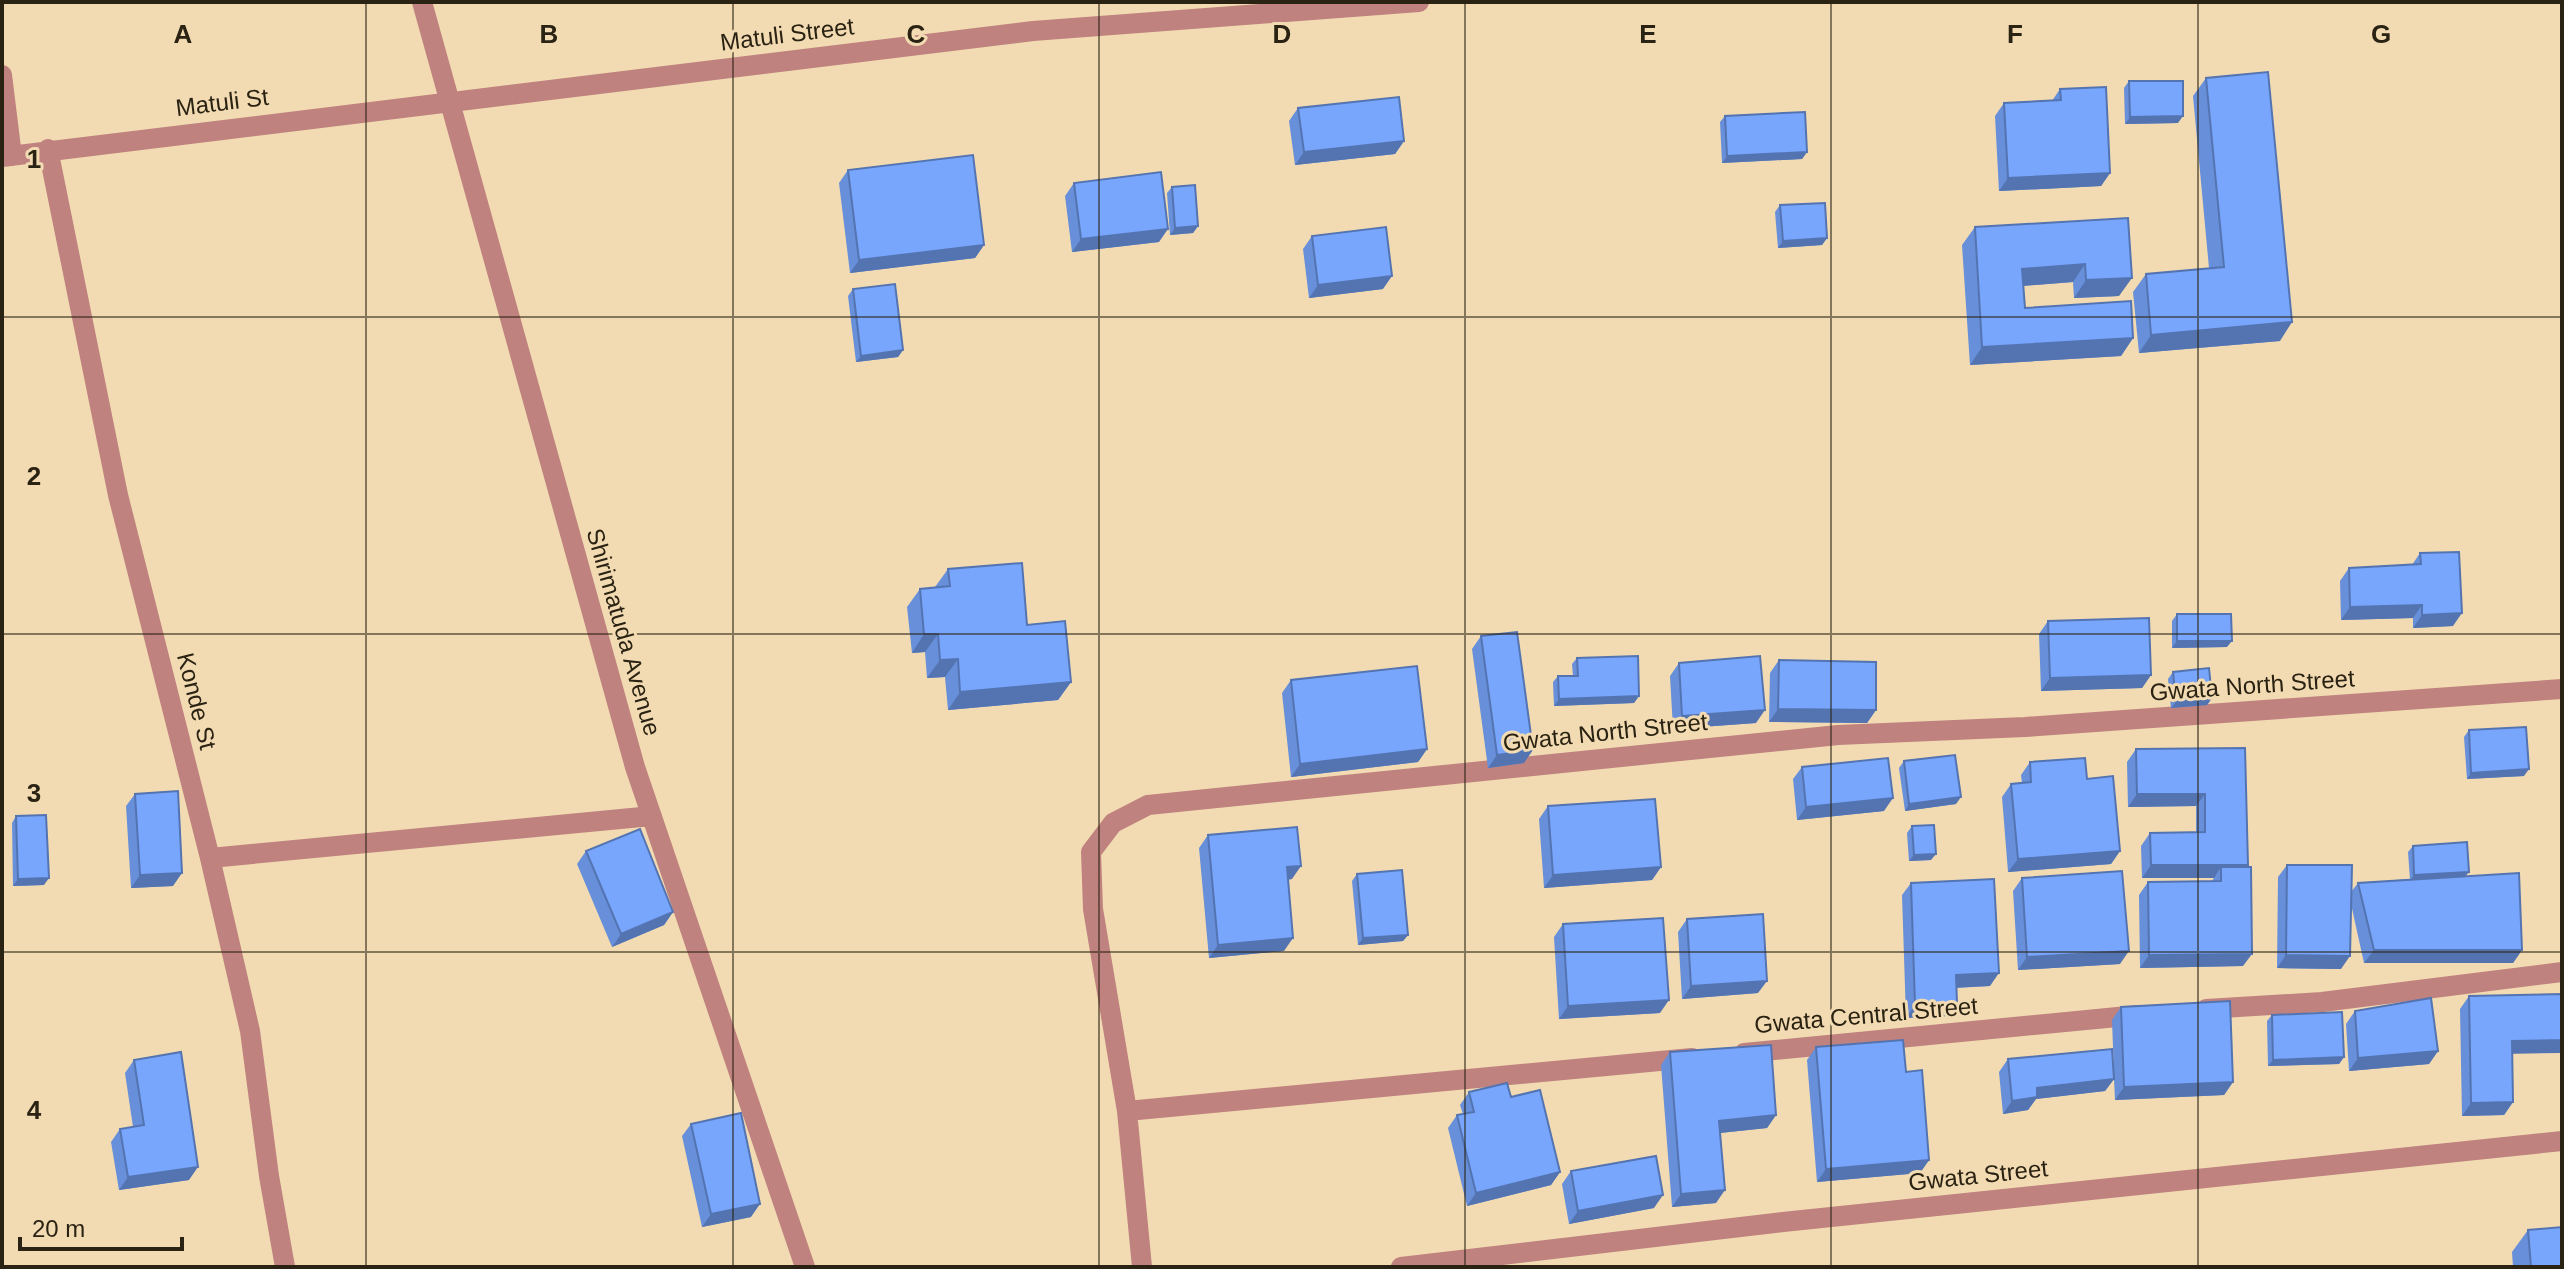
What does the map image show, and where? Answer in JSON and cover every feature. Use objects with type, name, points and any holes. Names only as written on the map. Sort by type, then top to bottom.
[{"type":"street","name":"Shirimatuda Avenue","points":[[422,2],[635,767],[805,1267]]},
{"type":"street","name":"Matuli Street","points":[[449,101],[1033,31],[1419,2]]},
{"type":"street","points":[[2,75],[7,156]]},
{"type":"street","name":"Matuli St","points":[[7,156],[449,101]]},
{"type":"street","name":"Konde St","points":[[48,149],[118,495],[210,858],[250,1031],[269,1176],[285,1267]]},
{"type":"street","name":"Gwata North Street","points":[[1142,1267],[1127,1111],[1093,909],[1091,852],[1113,823],[1148,805],[1838,735],[2025,727],[2562,689]]},
{"type":"street","points":[[210,858],[652,816]]},
{"type":"street","points":[[2187,1011],[2322,1002],[2562,972]]},
{"type":"street","name":"Gwata Central Street","points":[[1127,1111],[2156,1014]]},
{"type":"street","name":"Gwata Street","points":[[1401,1267],[1783,1222],[2562,1141]]},
{"type":"building","points":[[2268,72],[2292,322],[2151,335],[2146,274],[2224,267],[2206,78]]},
{"type":"building","points":[[2129,81],[2183,81],[2183,116],[2130,117]]},
{"type":"building","points":[[2106,87],[2110,173],[2008,178],[2004,103],[2061,100],[2060,89]]},
{"type":"building","points":[[1399,97],[1404,141],[1304,152],[1298,108]]},
{"type":"building","points":[[1805,112],[1807,152],[1727,156],[1725,116]]},
{"type":"building","points":[[973,155],[984,245],[859,260],[848,170]]},
{"type":"building","points":[[1161,172],[1168,229],[1081,239],[1074,183]]},
{"type":"building","points":[[1195,185],[1198,226],[1175,228],[1172,187]]},
{"type":"building","points":[[1825,203],[1827,238],[1783,241],[1780,205]]},
{"type":"building","points":[[2128,218],[2132,278],[2086,280],[2085,264],[2022,269],[2025,308],[2131,301],[2133,338],[1982,347],[1975,227]]},
{"type":"building","points":[[1386,227],[1392,276],[1318,285],[1312,236]]},
{"type":"building","points":[[895,284],[903,350],[861,356],[853,289]]},
{"type":"building","points":[[2459,552],[2462,613],[2422,615],[2422,605],[2350,607],[2349,568],[2421,564],[2420,553]]},
{"type":"building","points":[[1022,563],[1027,625],[1065,621],[1071,682],[960,692],[958,659],[940,660],[938,634],[924,634],[920,589],[950,586],[948,569]]},
{"type":"building","points":[[2177,614],[2231,614],[2232,641],[2177,641]]},
{"type":"building","points":[[2149,618],[2151,675],[2050,678],[2048,621]]},
{"type":"building","points":[[1517,632],[1533,750],[1497,755],[1481,636]]},
{"type":"building","points":[[1638,656],[1639,696],[1559,699],[1558,676],[1578,676],[1577,658]]},
{"type":"building","points":[[1760,656],[1765,710],[1682,716],[1679,663]]},
{"type":"building","points":[[1779,660],[1876,662],[1876,710],[1778,709]]},
{"type":"building","points":[[1417,666],[1427,749],[1300,764],[1291,680]]},
{"type":"building","points":[[2209,668],[2212,698],[2176,702],[2173,672]]},
{"type":"building","points":[[2526,727],[2529,769],[2471,773],[2469,730]]},
{"type":"building","points":[[2245,748],[2248,865],[2151,865],[2150,833],[2205,832],[2205,794],[2137,794],[2136,749]]},
{"type":"building","points":[[1955,755],[1961,797],[1909,804],[1904,761]]},
{"type":"building","points":[[1888,758],[1893,798],[1806,807],[1802,767]]},
{"type":"building","points":[[2085,758],[2087,779],[2113,776],[2120,851],[2018,859],[2011,784],[2031,782],[2030,762]]},
{"type":"building","points":[[178,791],[182,873],[140,875],[135,794]]},
{"type":"building","points":[[1655,799],[1661,867],[1553,875],[1548,806]]},
{"type":"building","points":[[46,815],[49,878],[18,879],[16,816]]},
{"type":"building","points":[[1934,825],[1936,854],[1914,855],[1912,826]]},
{"type":"building","points":[[1297,827],[1301,866],[1287,867],[1293,938],[1218,945],[1208,835]]},
{"type":"building","points":[[640,829],[673,912],[621,934],[586,851]]},
{"type":"building","points":[[2467,842],[2469,872],[2414,875],[2413,846]]},
{"type":"building","points":[[2287,865],[2352,865],[2350,956],[2286,955]]},
{"type":"building","points":[[2221,867],[2251,867],[2252,954],[2149,955],[2148,882],[2221,881]]},
{"type":"building","points":[[1402,870],[1408,935],[1363,938],[1357,874]]},
{"type":"building","points":[[2122,871],[2129,951],[2027,957],[2022,878]]},
{"type":"building","points":[[2519,873],[2522,950],[2374,950],[2358,883]]},
{"type":"building","points":[[1994,879],[1999,973],[1956,975],[1957,1003],[1915,1005],[1911,883]]},
{"type":"building","points":[[1763,914],[1767,981],[1691,986],[1687,919]]},
{"type":"building","points":[[1663,918],[1669,1000],[1568,1006],[1563,924]]},
{"type":"building","points":[[2562,994],[2562,1040],[2512,1041],[2513,1102],[2471,1103],[2469,996]]},
{"type":"building","points":[[2431,998],[2438,1051],[2358,1058],[2355,1011]]},
{"type":"building","points":[[2230,1001],[2233,1082],[2124,1087],[2121,1007]]},
{"type":"building","points":[[2342,1012],[2344,1057],[2273,1060],[2272,1015]]},
{"type":"building","points":[[1903,1040],[1906,1072],[1922,1070],[1929,1160],[1826,1169],[1816,1047]]},
{"type":"building","points":[[1771,1045],[1776,1115],[1719,1121],[1725,1190],[1681,1194],[1670,1052]]},
{"type":"building","points":[[2112,1049],[2114,1079],[2037,1088],[2037,1097],[2012,1101],[2008,1059]]},
{"type":"building","points":[[181,1052],[198,1167],[128,1177],[120,1129],[144,1125],[134,1060]]},
{"type":"building","points":[[1507,1083],[1511,1097],[1540,1090],[1560,1172],[1476,1193],[1457,1115],[1474,1112],[1469,1092]]},
{"type":"building","points":[[741,1113],[760,1204],[711,1214],[691,1124]]},
{"type":"building","points":[[1656,1156],[1663,1195],[1578,1211],[1571,1171]]},
{"type":"building","points":[[2562,1227],[2562,1267],[2531,1267],[2528,1230]]}]
